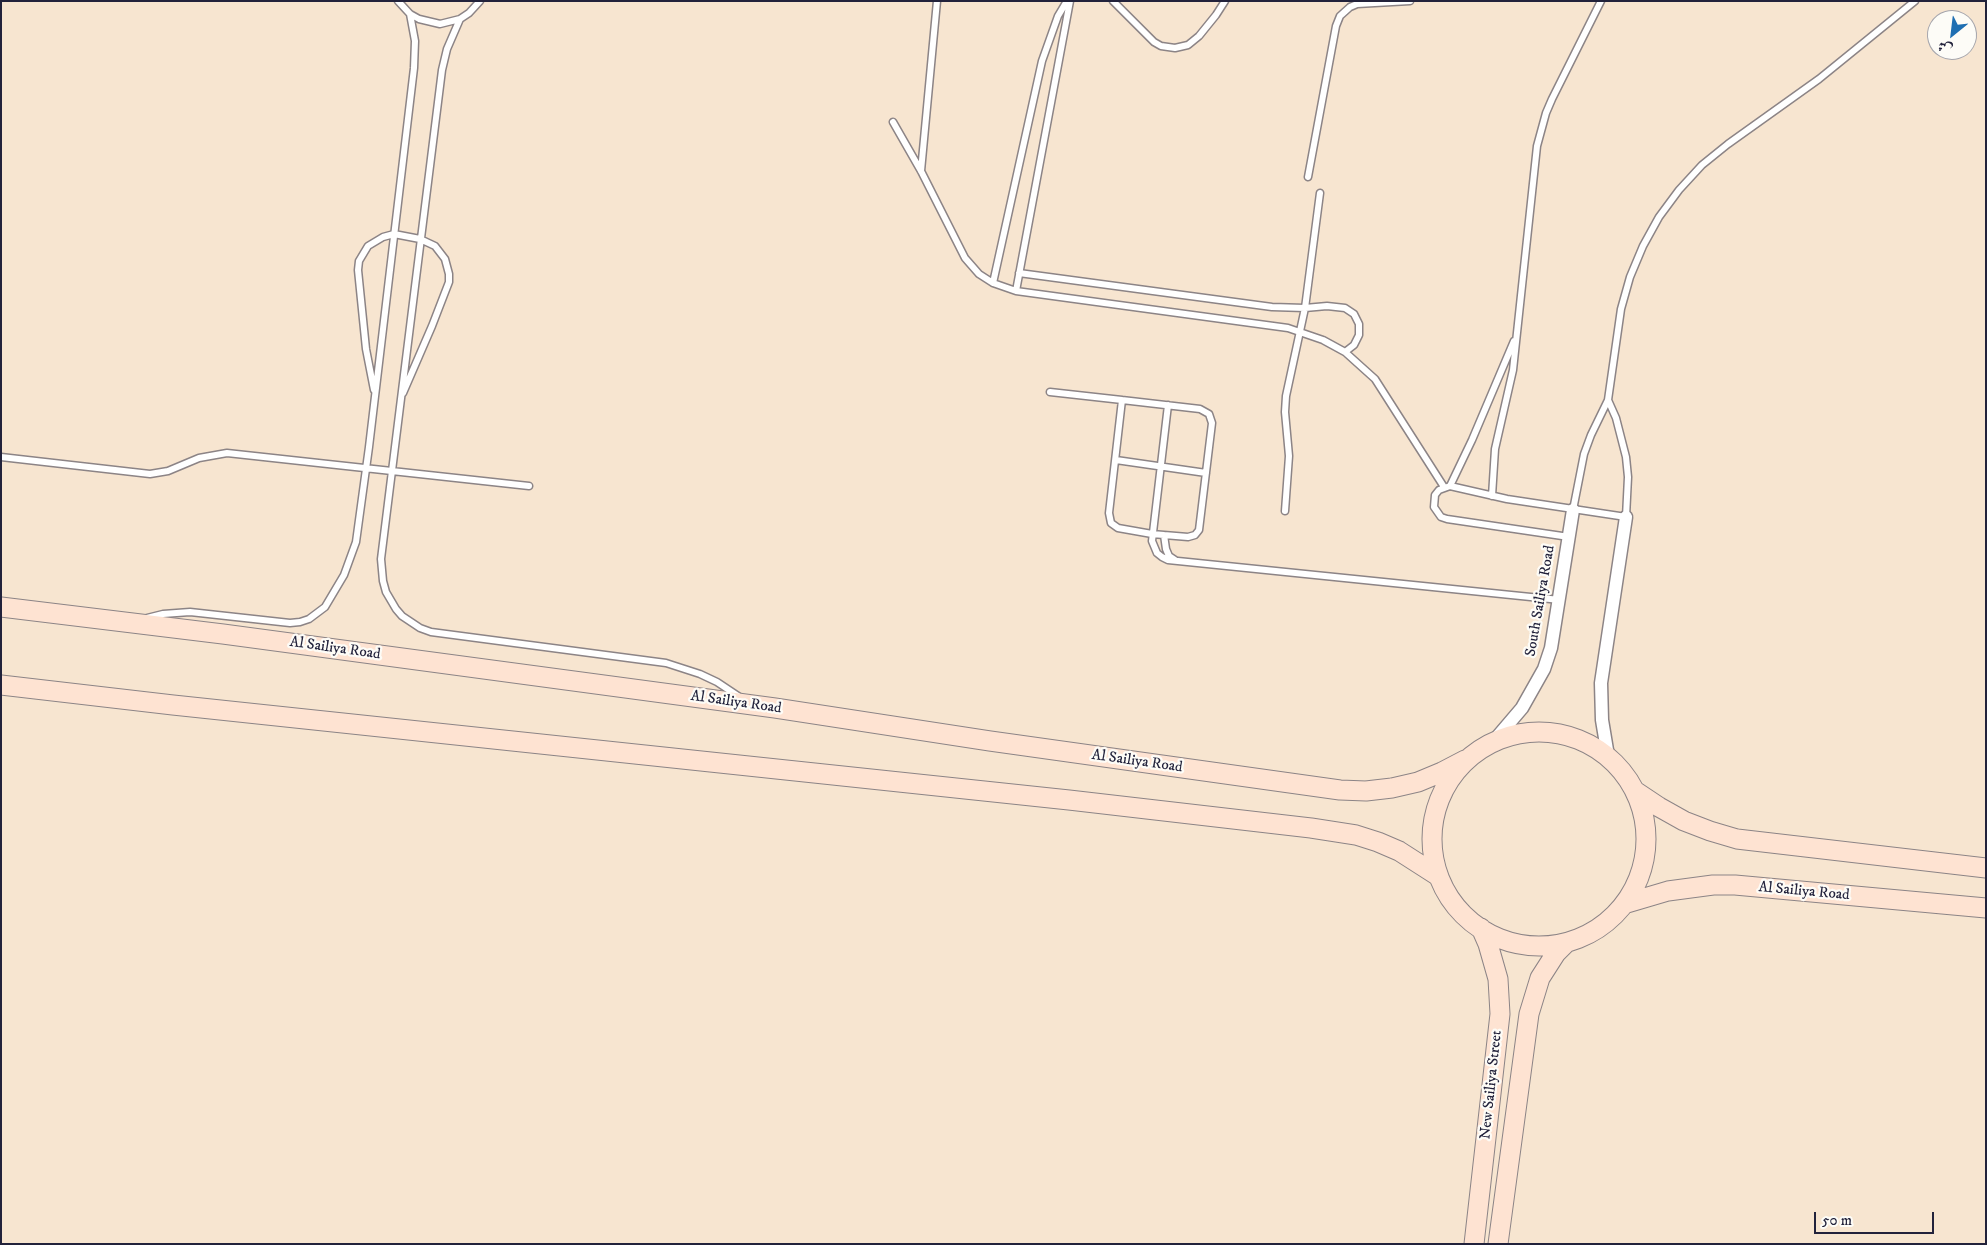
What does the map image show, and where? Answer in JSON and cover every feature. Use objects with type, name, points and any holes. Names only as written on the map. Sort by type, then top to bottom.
[{"type":"main road","name":"Al Sailiya Road","points":[[1,612],[10,608],[133,623],[750,705],[1340,790],[1366,791],[1418,782],[1465,760]]},
{"type":"main road","points":[[1,685],[1060,799],[1311,828],[1356,835],[1378,842],[1399,851],[1438,876]]},
{"type":"main road","points":[[1532,732],[1564,734],[1587,743],[1608,756],[1624,772],[1635,791],[1644,814],[1647,837],[1637,884],[1624,904],[1608,922],[1588,934],[1566,943],[1530,946],[1496,937],[1463,914],[1448,896],[1438,876],[1432,851],[1432,826],[1438,802],[1449,779],[1465,760],[1493,742],[1516,734],[1532,732]]},
{"type":"main road","points":[[1635,791],[1684,821],[1737,839],[1986,868]]},
{"type":"main road","name":"Al Sailiya Road","points":[[1624,904],[1668,891],[1713,885],[1743,886],[1986,908]]},
{"type":"main road","name":"New Sailiya Street","points":[[1470,1240],[1477,1217],[1500,1014],[1499,987],[1494,961],[1481,928]]},
{"type":"main road","name":"New Sailiya Street","points":[[1498,1244],[1529,1014],[1536,989],[1544,971],[1556,953],[1566,943]]},
{"type":"street","name":"South Sailiya Road","points":[[1493,742],[1522,708],[1544,669],[1551,648],[1574,510]]},
{"type":"street","points":[[1608,756],[1602,720],[1601,683],[1626,517]]},
{"type":"lane","points":[[398,1],[410,14],[419,19],[435,23],[460,19],[469,13],[480,1]]},
{"type":"lane","points":[[921,171],[937,1]]},
{"type":"lane","points":[[993,284],[1042,61],[1058,16],[1068,1]]},
{"type":"lane","points":[[1016,291],[1068,1]]},
{"type":"lane","points":[[1113,1],[1154,42],[1161,46],[1175,48],[1188,45],[1199,36],[1225,1]]},
{"type":"lane","points":[[1308,177],[1336,26],[1340,16],[1350,7],[1357,4],[1410,1]]},
{"type":"lane","points":[[1492,496],[1495,450],[1511,386],[1534,165],[1541,128],[1552,99],[1601,1]]},
{"type":"lane","points":[[1574,510],[1584,454],[1608,400],[1621,309],[1630,276],[1651,231],[1679,190],[1702,165],[1728,144],[1819,79],[1915,1]]},
{"type":"lane","points":[[133,623],[149,617],[177,612],[290,623],[310,619],[318,614],[331,600],[351,559],[356,542],[376,395],[415,55],[410,14]]},
{"type":"lane","points":[[460,19],[447,49],[442,70],[400,399],[381,558],[383,581],[390,600],[402,616],[420,628],[443,634],[666,664],[700,674],[717,682],[750,705]]},
{"type":"lane","points":[[893,122],[921,171],[965,258],[979,274],[993,284],[1016,291],[1279,327],[1299,331],[1323,340],[1345,352],[1375,379],[1447,486]]},
{"type":"lane","points":[[1285,511],[1289,456],[1285,412],[1299,331],[1305,308],[1320,193]]},
{"type":"lane","points":[[376,395],[366,349],[358,270],[360,261],[368,246],[383,237],[394,234],[420,239],[435,246],[441,252],[448,266],[449,282],[425,344],[400,399]]},
{"type":"lane","points":[[1019,272],[1272,308],[1327,306],[1346,308],[1354,314],[1359,324],[1359,335],[1354,345],[1345,352]]},
{"type":"lane","points":[[1447,486],[1472,440],[1515,338]]},
{"type":"lane","points":[[1050,392],[1168,405],[1200,409],[1210,414],[1212,424],[1198,533],[1188,537],[1152,534],[1118,528],[1111,523],[1109,513],[1122,400]]},
{"type":"lane","points":[[1569,537],[1441,517],[1434,507],[1433,501],[1438,490],[1447,486],[1492,496],[1626,517],[1628,477],[1626,457],[1616,418],[1608,400]]},
{"type":"lane","points":[[1168,405],[1152,534],[1152,541],[1157,553],[1162,557],[1175,560],[1560,600]]},
{"type":"lane","points":[[1,457],[150,474],[168,471],[199,458],[227,453],[529,486]]},
{"type":"lane","points":[[1116,460],[1206,473]]},
{"type":"lane","points":[[1164,535],[1169,556],[1175,560]]}]
